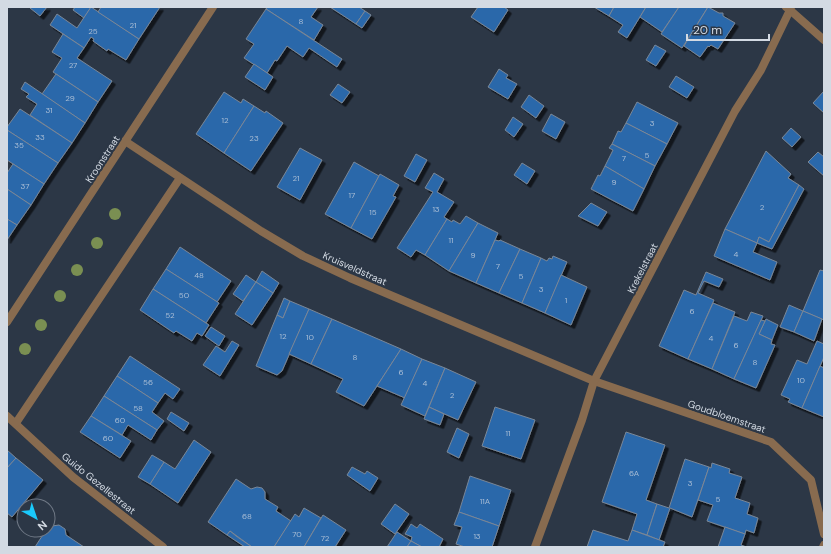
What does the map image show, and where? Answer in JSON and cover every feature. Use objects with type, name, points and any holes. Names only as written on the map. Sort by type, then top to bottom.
[{"type":"street","name":"Kroonstraat","points":[[7,322],[213,7]]},
{"type":"street","points":[[789,8],[824,40]]},
{"type":"street","name":"Krekelstraat","points":[[535,547],[582,420],[594,381],[735,111],[761,70],[789,8]]},
{"type":"street","name":"Kruisveldstraat","points":[[125,141],[261,231],[303,256],[357,281],[594,381]]},
{"type":"street","points":[[16,423],[180,178]]},
{"type":"street","name":"Goudbloemstraat","points":[[594,381],[770,442],[811,480],[824,534]]},
{"type":"street","name":"Guido Gezellestraat","points":[[7,416],[73,477],[163,547]]},
{"type":"building","points":[[47,7],[40,16],[30,8]]},
{"type":"building","points":[[75,7],[91,7],[84,18],[73,10]]},
{"type":"building","points":[[91,7],[139,39],[126,60],[108,49],[107,51],[93,41],[94,39],[91,37],[84,48],[50,25],[57,14],[77,28]]},
{"type":"building","points":[[101,7],[160,7],[139,39],[98,12]]},
{"type":"building","points":[[267,7],[318,7],[311,17],[323,25],[314,40],[266,9]]},
{"type":"building","points":[[330,7],[359,7],[365,11],[356,24]]},
{"type":"building","points":[[478,7],[504,7],[508,10],[494,32],[471,17]]},
{"type":"building","points":[[594,7],[614,7],[609,16]]},
{"type":"building","points":[[614,7],[646,7],[627,38],[618,32],[623,25],[609,16]]},
{"type":"building","points":[[646,7],[679,7],[662,32],[640,17]]},
{"type":"building","points":[[679,7],[708,7],[682,48],[661,34]]},
{"type":"building","points":[[708,7],[719,13],[723,13],[723,16],[735,23],[718,49],[711,45],[709,47],[708,46],[700,57],[684,46]]},
{"type":"building","points":[[266,9],[342,59],[337,67],[309,48],[303,57],[287,46],[277,61],[275,60],[267,73],[244,58],[254,44],[246,39]]},
{"type":"building","points":[[365,11],[371,15],[362,28],[356,24]]},
{"type":"building","points":[[63,34],[84,48],[77,58],[112,81],[98,102],[53,72],[62,58],[52,52]]},
{"type":"building","points":[[655,45],[666,51],[656,66],[646,60]]},
{"type":"building","points":[[254,64],[273,77],[265,90],[245,77]]},
{"type":"building","points":[[499,69],[508,75],[506,78],[517,84],[508,99],[488,87]]},
{"type":"building","points":[[56,74],[98,102],[85,123],[42,94]]},
{"type":"building","points":[[676,76],[694,87],[687,98],[669,87]]},
{"type":"building","points":[[25,82],[85,123],[72,143],[30,115],[37,104],[26,97],[29,94],[21,89]]},
{"type":"building","points":[[338,84],[350,92],[342,103],[330,95]]},
{"type":"building","points":[[824,91],[824,113],[813,103]]},
{"type":"building","points":[[224,92],[241,103],[243,99],[254,106],[224,153],[196,134]]},
{"type":"building","points":[[529,95],[544,106],[536,118],[521,107]]},
{"type":"building","points":[[637,102],[678,123],[667,144],[626,123]]},
{"type":"building","points":[[254,106],[265,113],[266,111],[283,123],[251,171],[224,153]]},
{"type":"building","points":[[20,109],[72,143],[58,163],[7,130],[7,127]]},
{"type":"building","points":[[551,114],[565,122],[556,139],[542,131]]},
{"type":"building","points":[[513,117],[523,124],[514,137],[505,130]]},
{"type":"building","points":[[626,123],[667,144],[655,166],[612,144],[618,131],[621,132]]},
{"type":"building","points":[[791,128],[801,137],[792,147],[782,138]]},
{"type":"building","points":[[7,130],[58,163],[44,184],[7,160]]},
{"type":"building","points":[[612,144],[655,166],[644,189],[605,166],[613,150],[609,148]]},
{"type":"building","points":[[300,148],[322,160],[300,200],[277,187]]},
{"type":"building","points":[[766,151],[791,174],[788,178],[799,185],[769,242],[759,237],[757,243],[725,229]]},
{"type":"building","points":[[818,152],[824,157],[824,176],[808,162]]},
{"type":"building","points":[[416,154],[427,160],[415,182],[404,176]]},
{"type":"building","points":[[354,162],[379,176],[351,228],[325,214]]},
{"type":"building","points":[[522,163],[535,171],[527,184],[514,175]]},
{"type":"building","points":[[13,164],[44,184],[31,205],[7,189],[7,173]]},
{"type":"building","points":[[605,166],[644,189],[633,211],[591,189],[598,175],[600,176]]},
{"type":"building","points":[[434,173],[444,179],[437,192],[454,202],[444,217],[447,219],[425,255],[416,250],[411,257],[397,248],[433,192],[425,188]]},
{"type":"building","points":[[380,174],[399,185],[393,196],[396,197],[372,239],[351,228]]},
{"type":"building","points":[[799,185],[804,189],[772,249],[757,243],[759,237],[769,242]]},
{"type":"building","points":[[7,189],[31,205],[17,225],[7,219]]},
{"type":"building","points":[[591,203],[607,212],[598,226],[578,216]]},
{"type":"building","points":[[466,216],[478,223],[449,271],[425,255],[447,219],[452,222],[453,220],[460,224]]},
{"type":"building","points":[[7,219],[17,225],[7,240]]},
{"type":"building","points":[[478,223],[498,233],[476,283],[449,271]]},
{"type":"building","points":[[725,229],[757,243],[753,252],[777,262],[770,280],[714,256]]},
{"type":"building","points":[[495,240],[500,240],[520,249],[499,293],[476,283]]},
{"type":"building","points":[[180,247],[231,281],[217,302],[166,269]]},
{"type":"building","points":[[520,249],[541,258],[522,303],[499,293]]},
{"type":"building","points":[[553,256],[567,262],[545,313],[522,303],[541,258],[547,261],[549,258],[552,259]]},
{"type":"building","points":[[166,269],[219,303],[206,323],[153,289]]},
{"type":"building","points":[[820,270],[824,271],[824,320],[803,311]]},
{"type":"building","points":[[262,271],[279,283],[273,293],[256,282]]},
{"type":"building","points":[[706,272],[723,279],[719,287],[704,281],[698,293],[714,300],[688,359],[659,346],[684,290],[696,295]]},
{"type":"building","points":[[246,275],[256,282],[243,301],[233,294]]},
{"type":"building","points":[[561,275],[587,287],[571,325],[545,313]]},
{"type":"building","points":[[256,282],[273,293],[252,325],[235,314]]},
{"type":"building","points":[[153,289],[209,325],[202,336],[197,333],[192,341],[176,331],[174,333],[140,310]]},
{"type":"building","points":[[284,298],[290,301],[283,318],[277,315]]},
{"type":"building","points":[[290,301],[309,309],[282,371],[277,375],[256,366],[277,315],[283,318]]},
{"type":"building","points":[[713,303],[735,312],[712,369],[688,359]]},
{"type":"building","points":[[789,305],[803,311],[794,332],[780,327]]},
{"type":"building","points":[[309,309],[332,319],[311,364],[289,354]]},
{"type":"building","points":[[803,311],[822,319],[814,341],[794,332]]},
{"type":"building","points":[[751,312],[763,316],[734,379],[712,369],[734,316],[747,321]]},
{"type":"building","points":[[332,319],[401,349],[364,406],[336,392],[343,379],[311,364]]},
{"type":"building","points":[[766,319],[778,325],[772,340],[759,334]]},
{"type":"building","points":[[761,320],[765,321],[759,334],[772,340],[771,344],[775,345],[756,388],[734,379]]},
{"type":"building","points":[[211,327],[225,336],[219,346],[205,336]]},
{"type":"building","points":[[232,341],[239,345],[220,376],[203,365],[216,346],[225,352]]},
{"type":"building","points":[[817,341],[824,344],[824,357],[802,408],[788,402],[790,399],[781,395],[797,360],[807,364]]},
{"type":"building","points":[[401,349],[422,359],[405,398],[377,386]]},
{"type":"building","points":[[130,356],[180,389],[173,399],[165,393],[158,403],[117,376]]},
{"type":"building","points":[[422,359],[445,368],[425,416],[401,405]]},
{"type":"building","points":[[820,366],[824,368],[824,417],[802,408]]},
{"type":"building","points":[[445,368],[476,382],[458,420],[429,407]]},
{"type":"building","points":[[117,376],[158,403],[152,412],[164,421],[157,430],[104,396]]},
{"type":"building","points":[[104,396],[157,430],[151,440],[128,425],[122,435],[91,416]]},
{"type":"building","points":[[429,407],[444,414],[440,425],[424,419]]},
{"type":"building","points":[[495,407],[535,420],[521,459],[482,446]]},
{"type":"building","points":[[171,412],[189,423],[184,431],[167,419]]},
{"type":"building","points":[[91,416],[131,441],[120,458],[80,432]]},
{"type":"building","points":[[457,428],[469,434],[459,458],[447,452]]},
{"type":"building","points":[[626,432],[665,445],[646,500],[657,504],[647,535],[632,530],[637,514],[602,502]]},
{"type":"building","points":[[194,440],[211,452],[178,503],[150,484],[164,462],[175,469]]},
{"type":"building","points":[[7,450],[16,458],[7,468]]},
{"type":"building","points":[[152,455],[164,462],[150,484],[138,477]]},
{"type":"building","points":[[16,458],[43,480],[28,498],[16,498],[16,512],[12,517],[7,513],[7,468]]},
{"type":"building","points":[[685,459],[709,467],[692,517],[670,508],[659,540],[647,535],[657,504],[669,508]]},
{"type":"building","points":[[712,463],[730,469],[729,473],[742,477],[735,498],[750,503],[747,514],[758,518],[754,533],[746,530],[745,534],[707,521],[713,505],[698,500],[709,467],[711,468]]},
{"type":"building","points":[[352,467],[365,474],[367,471],[378,478],[370,491],[347,475]]},
{"type":"building","points":[[470,476],[511,490],[499,526],[459,512]]},
{"type":"building","points":[[236,479],[251,489],[257,487],[262,488],[265,492],[265,499],[278,507],[276,511],[291,521],[274,547],[252,547],[230,531],[227,535],[208,522]]},
{"type":"building","points":[[395,504],[409,514],[395,534],[381,524]]},
{"type":"building","points":[[304,508],[321,518],[304,547],[274,547],[295,514],[299,517]]},
{"type":"building","points":[[459,512],[499,526],[492,547],[465,547],[456,544],[462,527],[454,525]]},
{"type":"building","points":[[323,515],[346,530],[335,547],[304,547]]},
{"type":"building","points":[[411,524],[417,528],[420,524],[443,539],[439,547],[422,547],[411,541],[412,537],[405,534]]},
{"type":"building","points":[[56,525],[59,525],[65,529],[66,535],[84,547],[35,547],[41,538],[56,538]]},
{"type":"building","points":[[725,527],[745,534],[741,545],[746,547],[718,547]]},
{"type":"building","points":[[593,530],[628,541],[632,530],[665,542],[663,547],[587,547]]},
{"type":"building","points":[[230,531],[252,547],[245,547],[227,535]]},
{"type":"building","points":[[397,532],[411,541],[407,547],[387,547]]},
{"type":"building","points":[[411,541],[422,547],[407,547]]}]
